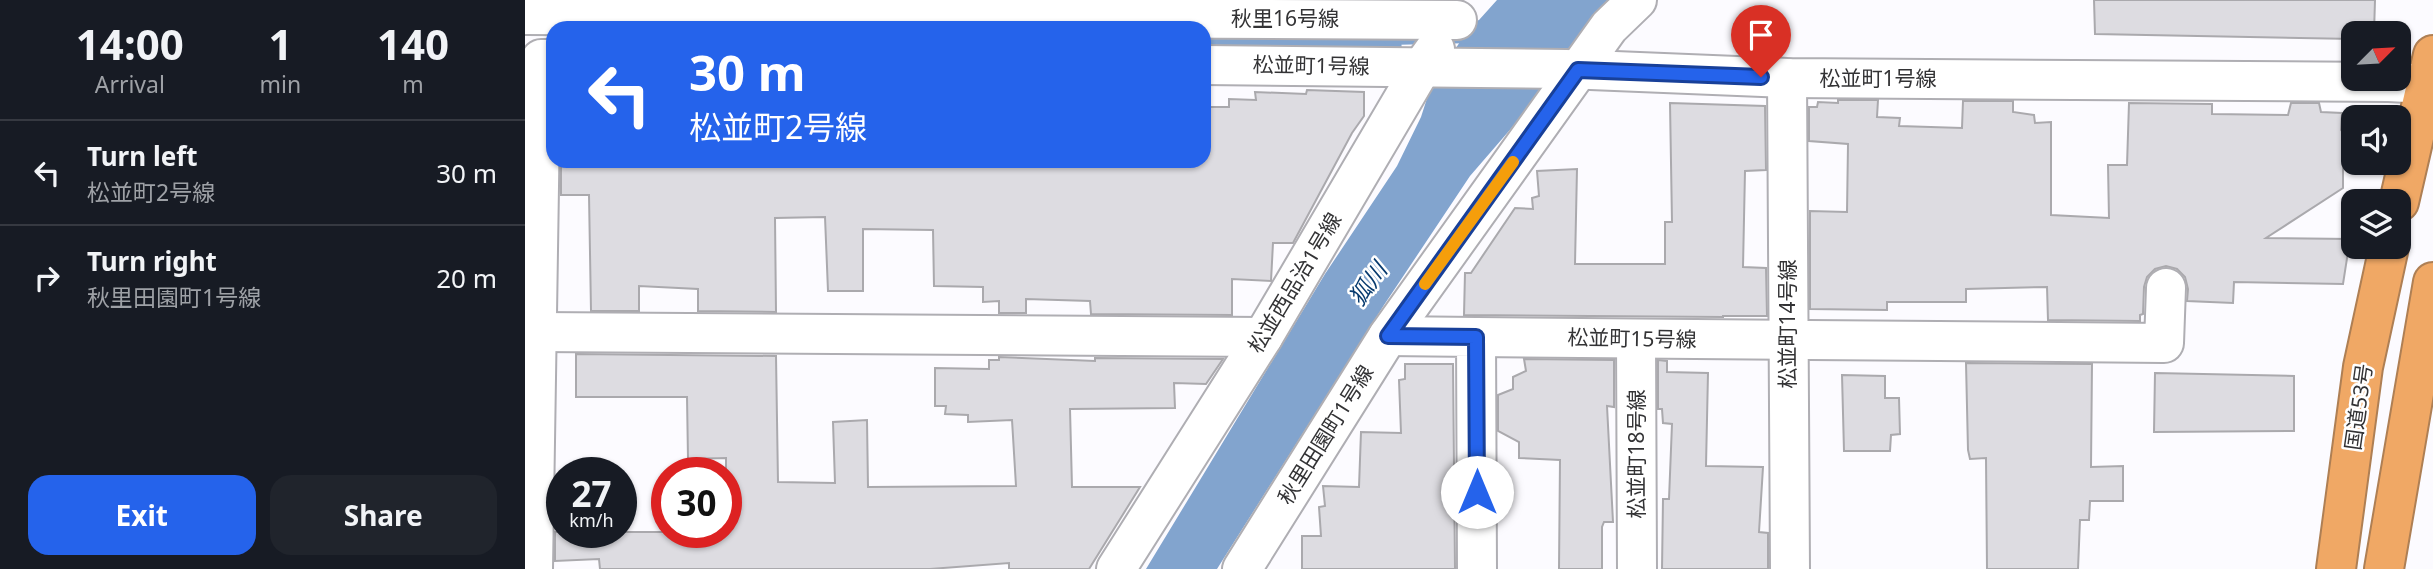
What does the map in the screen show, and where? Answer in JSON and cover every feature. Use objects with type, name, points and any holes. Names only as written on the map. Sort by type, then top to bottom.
[{"type":"highway","points":[[2402,189],[2430,69]]},
{"type":"highway","name":"国道53号","points":[[2336,569],[2363,368],[2386,259]]},
{"type":"highway","points":[[2384,569],[2433,282]]},
{"type":"street","name":"秋里田園町1号線","points":[[1242,569],[1388,336],[1572,70],[1609,27],[1637,0]]},
{"type":"street","name":"秋里16号線","points":[[533,10],[756,8],[947,15],[1177,15],[1444,41]]},
{"type":"street","points":[[533,10],[546,56]]},
{"type":"street","name":"松並町1号線","points":[[1211,64],[1444,41],[1572,70],[1787,78],[2389,82],[2430,69]]},
{"type":"street","name":"松並西品治1号線","points":[[1116,569],[1263,337],[1444,41]]},
{"type":"street","points":[[533,569],[529,508],[530,384],[537,332],[531,247],[546,71]]},
{"type":"street","name":"松並町14号線","points":[[1787,78],[1790,569]]},
{"type":"street","name":"松並町15号線","points":[[1388,336],[2164,343],[2166,288]]},
{"type":"street","points":[[537,332],[1263,337]]},
{"type":"street","points":[[1476,337],[1477,569]]},
{"type":"street","name":"松並町18号線","points":[[1636,339],[1637,569]]},
{"type":"water","name":"狐川","points":[[1497,0],[1622,0],[1470,176],[1384,305],[1217,569],[1146,569],[1325,274],[1397,166],[1421,117],[1431,86],[1473,22],[1479,20]]},
{"type":"water","points":[[1217,35],[1401,35],[1402,55],[1211,52],[1211,37]]},
{"type":"building","points":[[2094,0],[2375,0],[2374,21],[2341,21],[2341,39],[2095,34]]},
{"type":"building","points":[[1307,90],[1364,92],[1364,116],[1352,133],[1293,243],[1273,243],[1271,281],[1232,279],[1232,315],[1091,314],[1090,301],[1026,299],[1026,313],[999,313],[999,301],[983,302],[983,287],[934,286],[933,230],[863,229],[863,291],[828,291],[825,217],[775,218],[776,312],[698,311],[698,289],[639,286],[639,311],[591,311],[589,195],[561,195],[561,168],[1211,168],[1211,107],[1229,107],[1229,99],[1256,100],[1255,92],[1306,94]]},
{"type":"building","points":[[1838,100],[1878,100],[1877,117],[1900,118],[1899,126],[1962,128],[1963,101],[2013,101],[2013,112],[2034,115],[2035,123],[2051,122],[2051,215],[2109,218],[2108,165],[2127,165],[2129,103],[2212,104],[2212,114],[2288,115],[2291,103],[2319,103],[2321,112],[2341,113],[2343,188],[2266,238],[2341,239],[2341,259],[2347,259],[2343,284],[2234,282],[2233,303],[2187,301],[2185,277],[2177,269],[2166,266],[2155,269],[2147,277],[2140,321],[2048,320],[2047,287],[1966,289],[1966,302],[1887,302],[1887,310],[1810,309],[1810,211],[1847,212],[1848,144],[1809,141],[1809,107],[1817,107],[1818,102],[1838,103]]},
{"type":"building","points":[[1670,103],[1765,106],[1766,170],[1745,171],[1743,267],[1766,268],[1767,316],[1464,315],[1465,273],[1471,273],[1515,208],[1533,209],[1532,198],[1539,196],[1537,171],[1577,169],[1575,264],[1665,264],[1665,222],[1672,222]]},
{"type":"building","points":[[576,354],[776,356],[778,482],[835,483],[833,422],[867,420],[868,487],[1016,486],[1012,420],[968,422],[968,415],[945,414],[946,406],[935,406],[935,368],[989,369],[989,360],[999,360],[999,357],[1095,361],[1095,358],[1223,359],[1206,384],[1174,383],[1175,408],[1070,409],[1072,487],[1140,487],[1089,569],[1009,569],[1009,563],[930,569],[600,569],[599,559],[555,561],[555,548],[637,548],[637,532],[651,532],[651,548],[742,548],[742,457],[688,457],[687,397],[576,397]]},
{"type":"building","points":[[1524,359],[1614,360],[1614,407],[1607,406],[1613,522],[1604,522],[1602,527],[1602,569],[1559,569],[1560,460],[1519,458],[1519,442],[1498,431],[1498,395],[1513,389],[1513,377],[1526,371]]},
{"type":"building","points":[[1658,360],[1667,361],[1667,372],[1708,373],[1706,466],[1763,467],[1759,532],[1768,533],[1768,569],[1662,569],[1663,499],[1669,499],[1672,424],[1663,423],[1662,409],[1658,409]]},
{"type":"building","points":[[1966,363],[2092,364],[2091,467],[2123,466],[2123,501],[2090,501],[2089,520],[2080,520],[2078,569],[1987,569],[1986,458],[1970,459],[1968,450]]},
{"type":"building","points":[[1405,364],[1453,364],[1455,569],[1302,569],[1302,536],[1321,536],[1319,507],[1325,506],[1323,486],[1359,487],[1361,432],[1401,433],[1399,380],[1405,379]]},
{"type":"building","points":[[2155,373],[2294,376],[2294,431],[2154,432]]},
{"type":"building","points":[[1842,375],[1885,376],[1885,398],[1899,398],[1900,434],[1891,435],[1890,451],[1844,451]]},
{"type":"waterway","points":[[1389,40],[1474,38]]},
{"type":"slow traffic","points":[[1425,284],[1513,162]]},
{"type":"route","points":[[1477,492],[1476,337],[1388,336],[1578,70],[1761,77]]}]
